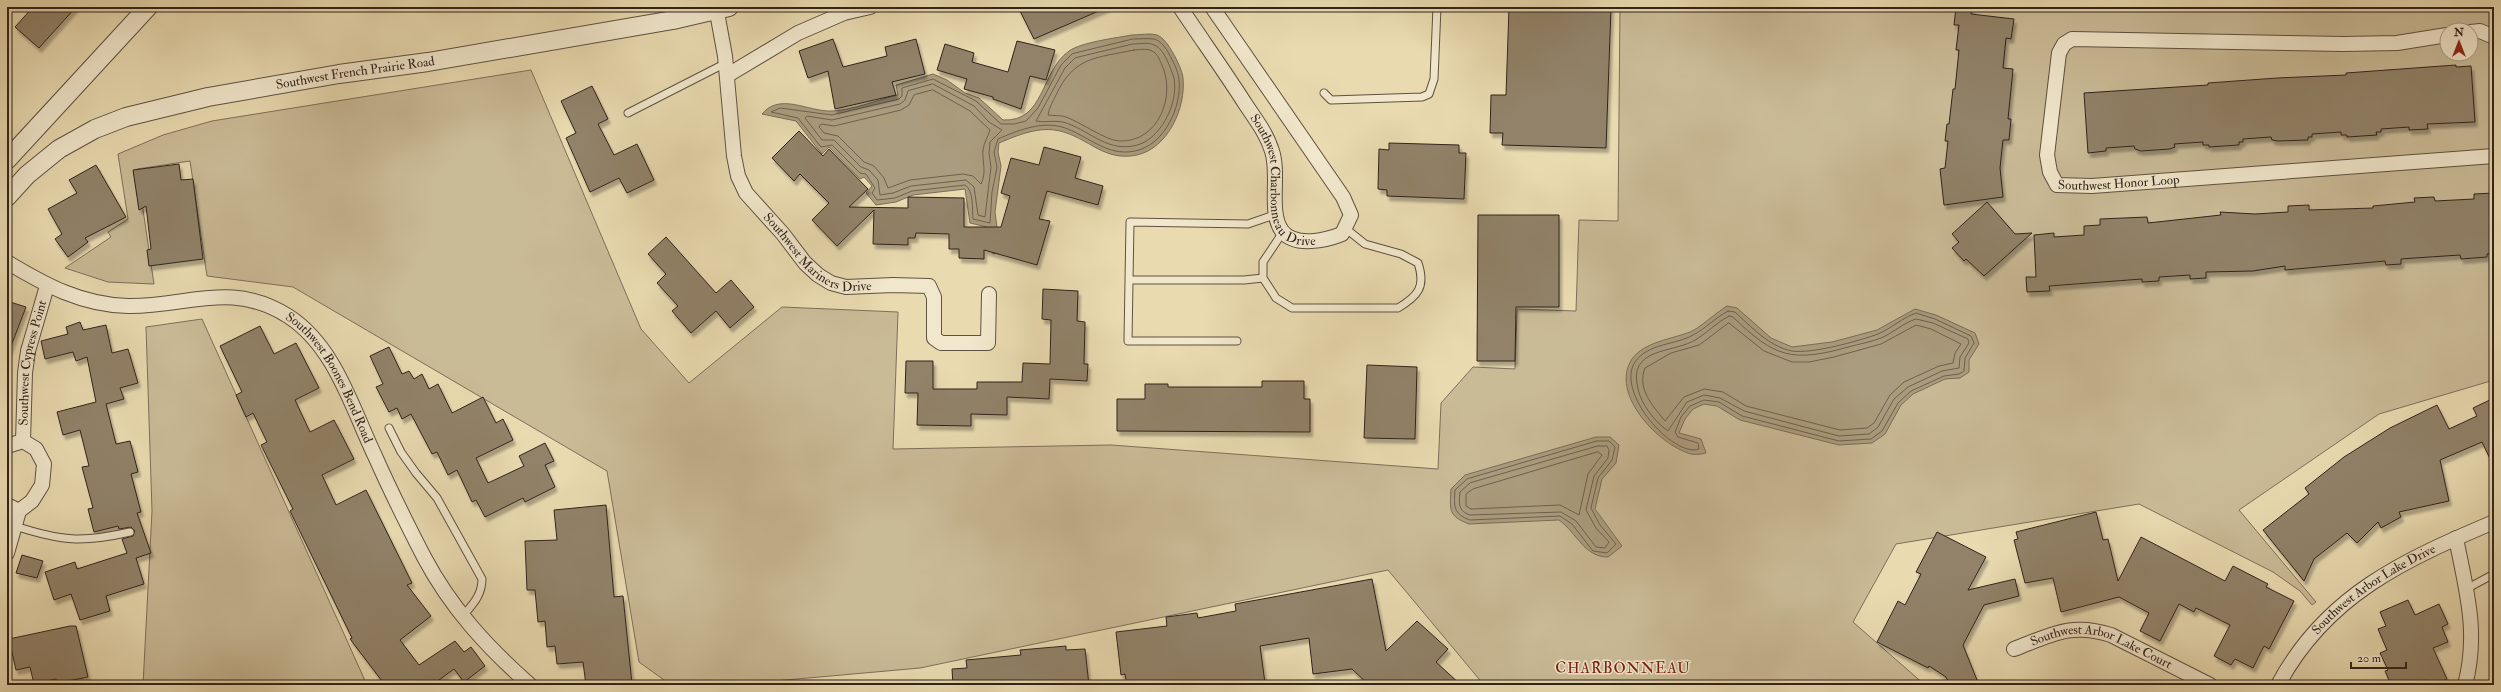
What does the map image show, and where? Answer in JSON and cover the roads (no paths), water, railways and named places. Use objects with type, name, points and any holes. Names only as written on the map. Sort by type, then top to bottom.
[{"type":"street","points":[[7,160],[148,7]]},
{"type":"street","points":[[727,69],[798,33],[844,13],[870,7]]},
{"type":"street","name":"Southwest Charbonneau Drive","points":[[1180,7],[1262,130],[1272,150],[1276,172],[1274,215]]},
{"type":"street","name":"Southwest Charbonneau Drive","points":[[1212,7],[1344,198],[1351,215],[1342,234],[1326,240],[1296,239],[1283,232]]},
{"type":"street","name":"Southwest Mariners Drive","points":[[720,8],[727,69],[734,156],[738,176],[746,194],[818,275],[831,283],[846,287],[893,285],[929,286],[934,297],[934,338],[941,343],[988,343],[989,294]]},
{"type":"street","name":"Southwest French Prairie Road","points":[[7,197],[27,175],[59,149],[94,129],[126,117],[208,97],[428,62],[673,20],[720,8]]},
{"type":"street","points":[[2479,31],[2494,37]]},
{"type":"street","name":"Southwest Honor Loop","points":[[2439,36],[2397,42],[2343,44],[2072,40],[2064,44],[2059,53],[2048,155],[2050,172],[2057,185],[2092,186],[2494,156]]},
{"type":"street","points":[[1274,215],[1283,232]]},
{"type":"street","name":"Southwest Boones Bend Road","points":[[7,262],[47,286],[82,300],[128,306],[159,304],[191,298],[239,298],[271,306],[302,326],[315,340],[337,373],[424,558],[462,617],[491,650],[530,685]]},
{"type":"street","name":"Southwest Cypress Point","points":[[23,441],[25,373],[28,352],[47,286]]},
{"type":"street","points":[[7,446],[23,441],[36,450],[44,464],[42,485],[32,501],[13,508],[15,526],[7,553]]},
{"type":"street","name":"Southwest Arbor Lake Drive","points":[[2278,685],[2307,640],[2345,601],[2387,573],[2456,538],[2494,522]]},
{"type":"street","points":[[2456,538],[2466,589],[2473,644],[2466,685]]},
{"type":"street","name":"Southwest Arbor Lake Court","points":[[2014,649],[2066,630],[2097,630],[2112,635],[2210,685]]},
{"type":"lane","points":[[1324,93],[1331,100],[1422,97],[1429,94],[1434,79],[1436,7]]},
{"type":"lane","points":[[628,113],[727,69]]},
{"type":"lane","points":[[1237,341],[1128,341],[1130,222],[1248,224],[1274,215]]},
{"type":"lane","points":[[1283,232],[1264,262],[1263,278],[1276,298],[1292,308],[1398,308],[1411,300],[1421,287],[1422,275],[1418,263],[1401,254],[1365,244],[1344,228]]},
{"type":"lane","points":[[1129,280],[1244,280],[1263,278]]},
{"type":"lane","points":[[389,428],[404,457],[437,498],[482,579],[482,589],[478,598],[462,617]]},
{"type":"lane","points":[[15,526],[41,535],[70,540],[97,540],[130,532]]},
{"type":"lane","points":[[2466,589],[2494,574]]},
{"type":"water","points":[[1151,34],[1160,36],[1168,45],[1178,62],[1183,78],[1183,90],[1178,114],[1173,125],[1158,144],[1148,151],[1137,155],[1115,155],[1097,148],[1070,134],[1052,130],[1036,130],[999,143],[998,152],[1001,166],[995,212],[1000,250],[994,254],[986,248],[987,227],[970,223],[965,189],[913,195],[896,202],[876,205],[866,193],[872,186],[864,177],[860,179],[829,147],[822,154],[796,121],[762,114],[777,104],[795,105],[823,111],[848,109],[898,95],[896,85],[933,74],[947,80],[965,93],[979,98],[1003,120],[1017,118],[1027,113],[1035,105],[1052,71],[1069,51],[1082,45],[1132,35]]},
{"type":"water","points":[[1727,306],[1737,308],[1771,338],[1792,347],[1832,342],[1877,330],[1915,309],[1936,315],[1975,333],[1979,344],[1969,360],[1969,372],[1960,378],[1945,379],[1913,394],[1901,405],[1885,434],[1872,443],[1839,445],[1740,420],[1717,406],[1704,404],[1693,409],[1685,419],[1679,433],[1701,439],[1706,453],[1691,454],[1678,449],[1665,440],[1652,429],[1641,416],[1632,402],[1627,387],[1627,373],[1632,359],[1637,353],[1651,345],[1693,331]]},
{"type":"water","points":[[1596,437],[1610,437],[1619,445],[1616,463],[1602,479],[1595,509],[1622,546],[1608,557],[1600,556],[1587,549],[1559,520],[1469,524],[1454,515],[1450,502],[1451,489],[1465,475]]},
{"type":"district","name":"CHARBONNEAU","points":[[1623,668]]}]
